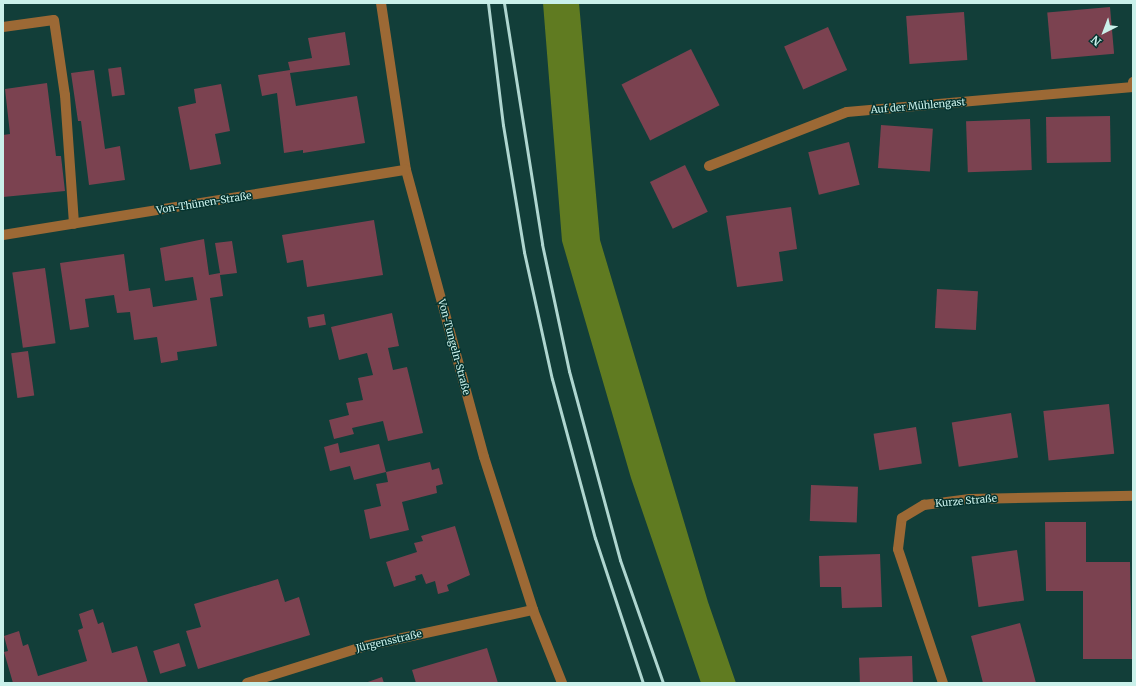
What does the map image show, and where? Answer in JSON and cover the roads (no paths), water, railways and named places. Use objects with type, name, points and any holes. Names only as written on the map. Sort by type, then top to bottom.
[{"type":"street","name":"Von-Tungeln-Straße","points":[[381,3],[406,170],[484,457],[533,610],[562,683]]},
{"type":"street","points":[[3,27],[54,20],[65,94],[74,224]]},
{"type":"street","name":"Auf der Mühlengast","points":[[708,166],[847,112],[1133,87],[1133,82]]},
{"type":"street","name":"Von-Thünen-Straße","points":[[3,235],[406,170]]},
{"type":"street","name":"Kurze Straße","points":[[943,683],[898,549],[902,518],[924,505],[970,499],[1133,496]]},
{"type":"street","name":"Jürgensstraße","points":[[247,683],[365,646],[533,610]]},
{"type":"railway","points":[[488,3],[503,125],[524,252],[552,379],[595,538],[643,683]]},
{"type":"railway","points":[[504,3],[542,244],[569,371],[620,560],[663,683]]}]
